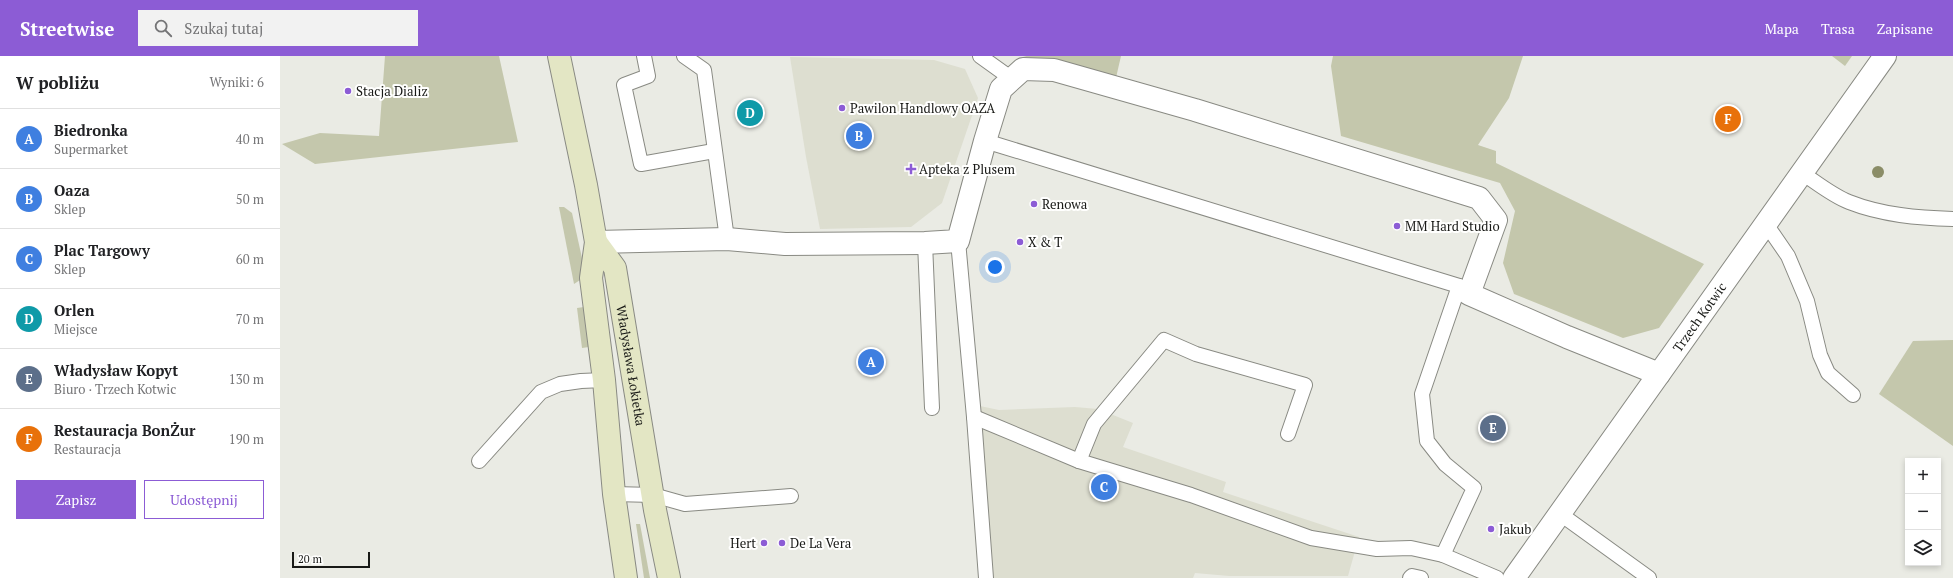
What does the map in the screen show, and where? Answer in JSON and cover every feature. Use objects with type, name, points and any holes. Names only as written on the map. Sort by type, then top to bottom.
[{"type":"main road","name":"Władysława Łokietka","points":[[559,56],[586,185],[596,242],[591,278],[604,380],[614,494],[626,578]]},
{"type":"main road","name":"Władysława Łokietka","points":[[596,242],[615,268],[653,495],[669,578]]},
{"type":"street","name":"Trzech Kotwic","points":[[1514,578],[1885,56]]},
{"type":"street","points":[[596,242],[727,239],[785,244],[925,243],[958,241],[985,141],[1001,89],[1023,69],[1054,70],[1194,110],[1479,198],[1496,220],[1464,290],[1567,337],[1659,374]]},
{"type":"lane","points":[[644,56],[648,76],[624,85],[641,164],[714,152]]},
{"type":"lane","points":[[684,56],[704,70],[727,239]]},
{"type":"lane","points":[[980,56],[1012,79]]},
{"type":"lane","points":[[985,141],[1464,290],[1422,394],[1427,441],[1445,464],[1474,488],[1444,555]]},
{"type":"lane","points":[[1802,173],[1848,202],[1884,213],[1923,218],[1953,219]]},
{"type":"lane","points":[[1766,224],[1788,256],[1807,301],[1820,355],[1828,374],[1853,395]]},
{"type":"lane","points":[[958,241],[974,417],[986,578]]},
{"type":"lane","points":[[925,243],[932,408]]},
{"type":"lane","points":[[1079,461],[1094,424],[1164,340],[1196,354],[1305,386],[1288,434]]},
{"type":"lane","points":[[479,461],[541,392],[560,384],[604,380]]},
{"type":"lane","points":[[974,417],[1079,461],[1190,495],[1311,538],[1377,549],[1411,548],[1444,555],[1497,578]]},
{"type":"lane","points":[[614,494],[653,495],[685,504],[791,496]]},
{"type":"lane","points":[[1559,513],[1649,578]]},
{"type":"lane","points":[[1410,578],[1412,576],[1421,578]]},
{"type":"shaded area","points":[[790,57],[934,60],[965,69],[978,98],[942,203],[911,227],[820,229],[806,157]]},
{"type":"shaded area","points":[[980,406],[999,410],[1075,407],[1098,409],[1133,423],[1123,447],[1226,482],[1223,492],[1359,537],[1348,576],[1229,576],[1195,573],[1193,578],[993,578],[980,430]]},
{"type":"green space","points":[[385,56],[499,56],[518,142],[315,164],[282,144],[320,133],[379,136]]},
{"type":"green space","points":[[1023,56],[1121,56],[1115,82]]},
{"type":"green space","points":[[1333,56],[1523,56],[1509,98],[1478,145],[1496,151],[1496,163],[1704,264],[1659,328],[1623,338],[1514,294],[1503,263],[1515,211],[1500,183],[1341,136],[1331,66]]},
{"type":"green space","points":[[1832,56],[1852,56],[1845,66]]},
{"type":"green space","points":[[559,207],[564,207],[572,213],[586,276],[574,284]]},
{"type":"green space","points":[[584,307],[589,347],[582,348],[577,308]]},
{"type":"green space","points":[[1953,340],[1953,446],[1879,394],[1913,341]]},
{"type":"green space","points":[[636,524],[640,524],[650,578],[644,578]]},
{"type":"place","name":"Stacja Dializ","points":[[348,91]]},
{"type":"place","name":"Pawilon Handlowy OAZA","points":[[842,108]]},
{"type":"place","name":"Orlen","points":[[750,113]]},
{"type":"place","name":"Restauracja BonŻur","points":[[1728,119]]},
{"type":"place","name":"Oaza","points":[[859,136]]},
{"type":"place","name":"Apteka z Plusem","points":[[911,169]]},
{"type":"place","name":"Renowa","points":[[1034,204]]},
{"type":"place","name":"MM Hard Studio","points":[[1397,226]]},
{"type":"place","name":"X & T","points":[[1020,242]]},
{"type":"place","name":"Biedronka","points":[[871,362]]},
{"type":"place","name":"Władysław Kopyt","points":[[1493,428]]},
{"type":"place","name":"Plac Targowy","points":[[1104,487]]},
{"type":"place","name":"Jakub","points":[[1491,529]]},
{"type":"place","name":"Hert","points":[[764,543]]},
{"type":"place","name":"De La Vera","points":[[782,543]]}]
